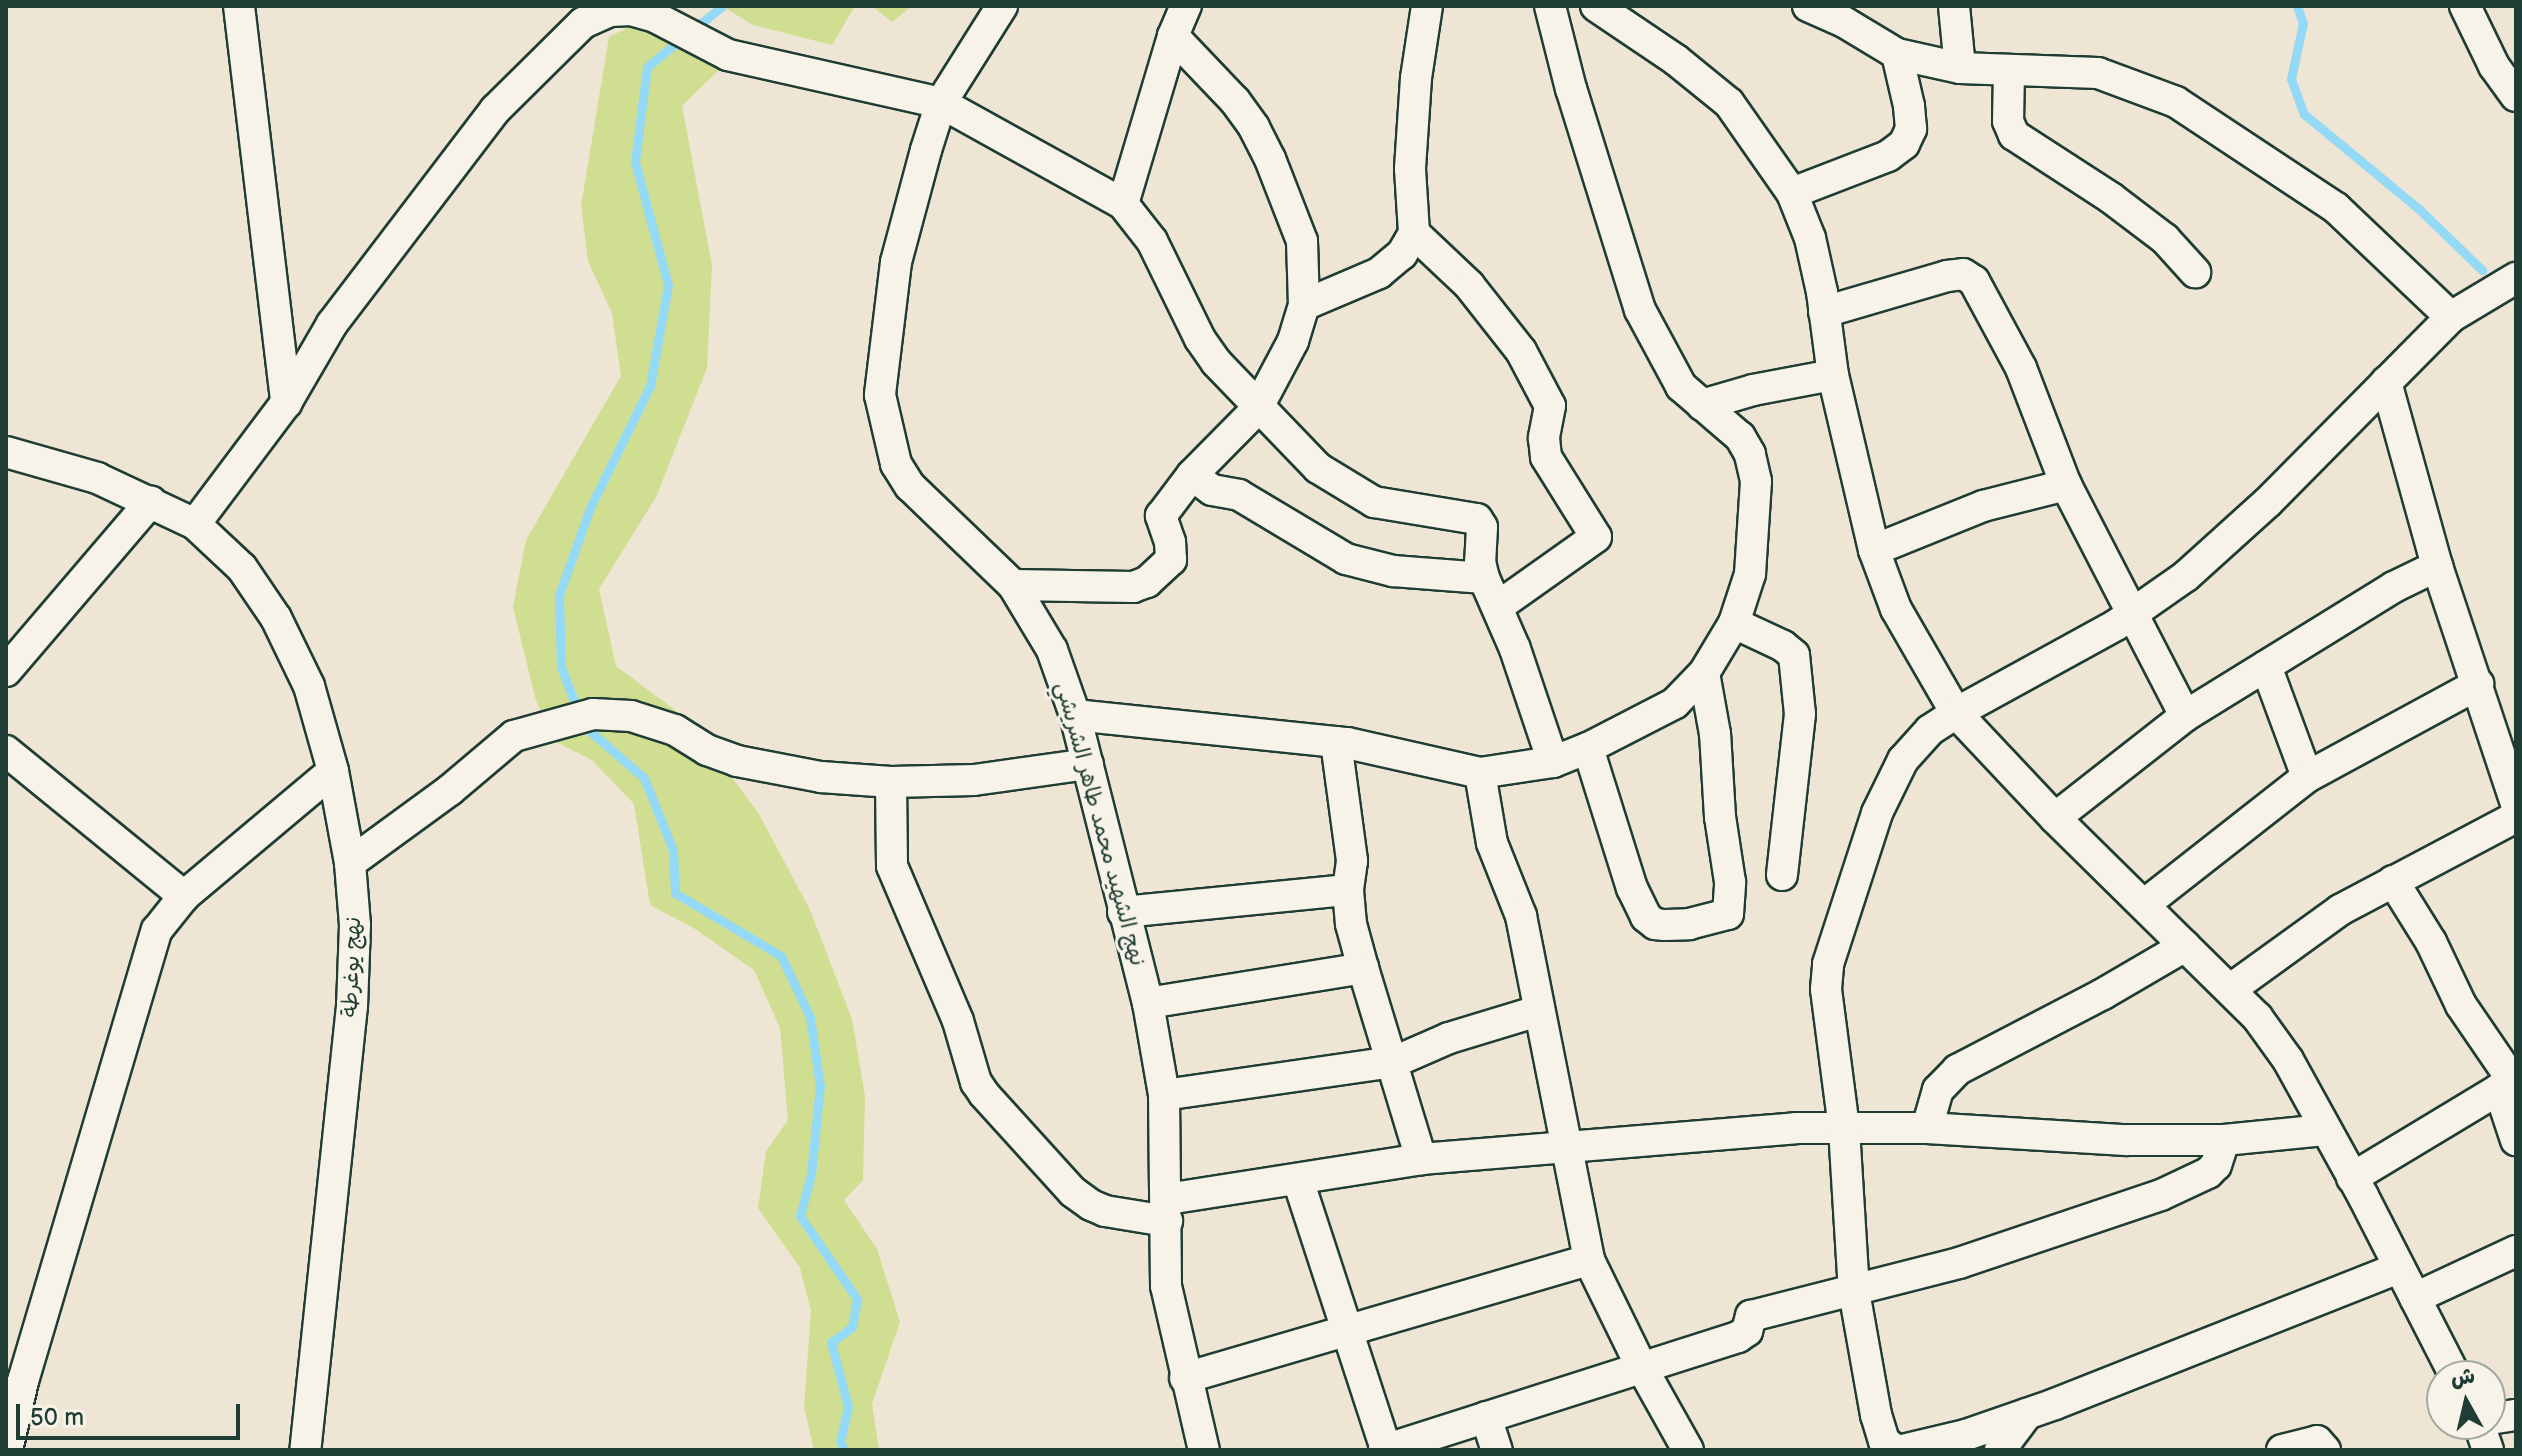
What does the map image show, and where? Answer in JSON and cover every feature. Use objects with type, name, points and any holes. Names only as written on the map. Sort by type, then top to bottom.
[{"type":"street","points":[[239,6],[286,403]]},
{"type":"street","name":"نهج الشهيد محمد طاهر الشريشي","points":[[1002,6],[941,103],[896,262],[880,395],[896,464],[910,486],[1013,585],[1052,650],[1075,715],[1148,1003],[1164,1095],[1166,1286],[1204,1450]]},
{"type":"street","points":[[1123,204],[1173,36],[1186,6]]},
{"type":"street","points":[[1304,305],[1379,273],[1402,254],[1414,233],[1410,169],[1416,78],[1427,6]]},
{"type":"street","points":[[1075,715],[1336,742],[1480,773],[1553,762],[1588,748],[1675,703],[1704,673],[1734,623],[1750,574],[1756,481],[1746,446],[1676,379],[1640,310],[1571,89],[1550,6]]},
{"type":"street","points":[[1596,6],[1676,60],[1729,103],[1792,193],[1810,238],[1833,375],[1874,550],[1896,609],[1956,713],[2055,818],[2257,1017],[2288,1060],[2447,1360]]},
{"type":"street","points":[[1808,6],[1844,22],[1897,54],[1960,68],[2098,73],[2176,102],[2336,208],[2451,317]]},
{"type":"street","points":[[1954,6],[1960,68]]},
{"type":"street","points":[[2465,6],[2494,66],[2516,96]]},
{"type":"street","points":[[195,524],[286,403],[332,324],[495,110],[583,23],[610,11],[631,10],[655,17],[728,55],[941,103],[1123,204],[1152,241],[1200,339],[1257,409],[1318,468],[1374,502],[1477,519],[1482,527],[1480,562],[1484,578],[1553,762]]},
{"type":"street","points":[[1013,585],[1108,589],[1147,582],[1171,560],[1170,542],[1161,516],[1192,475],[1257,409],[1293,341],[1304,305],[1302,241],[1270,159],[1254,127],[1235,101],[1173,36]]},
{"type":"street","points":[[1792,193],[1888,156],[1904,144],[1911,129],[1897,54]]},
{"type":"street","points":[[2009,71],[2008,121],[2014,135],[2111,198],[2165,239],[2195,272]]},
{"type":"street","points":[[1414,233],[1469,285],[1521,351],[1550,406],[1544,438],[1546,457],[1596,537],[1497,607]]},
{"type":"street","points":[[1824,312],[1947,276],[1963,274],[1974,281],[2021,368],[2066,485],[2185,716]]},
{"type":"street","points":[[1895,1450],[1884,1441],[1876,1415],[1854,1292],[1844,1128],[1826,989],[1828,964],[1877,813],[1903,760],[1930,730],[1956,713],[2132,616],[2186,576],[2268,502],[2451,317],[2516,278]]},
{"type":"street","points":[[1702,405],[1753,390],[1833,375]]},
{"type":"street","points":[[2386,382],[2437,566],[2516,803]]},
{"type":"street","name":"نهج يوغرطة","points":[[6,452],[97,478],[195,524],[242,568],[276,618],[309,686],[333,771],[350,863],[355,925],[352,1006],[305,1450]]},
{"type":"street","points":[[1192,475],[1212,490],[1239,495],[1346,559],[1393,571],[1484,578]]},
{"type":"street","points":[[1874,550],[1983,506],[2066,485]]},
{"type":"street","points":[[6,671],[151,501]]},
{"type":"street","points":[[2055,818],[2185,716],[2394,587],[2437,566]]},
{"type":"street","points":[[1734,623],[1783,646],[1794,655],[1800,714],[1782,875]]},
{"type":"street","points":[[2266,666],[2307,777]]},
{"type":"street","points":[[1588,748],[1632,888],[1646,917],[1655,924],[1665,925],[1689,924],[1728,914],[1730,882],[1720,817],[1715,734],[1704,673]]},
{"type":"street","points":[[2145,904],[2307,777],[2478,684]]},
{"type":"street","points":[[350,863],[450,790],[514,736],[593,714],[631,716],[737,761],[821,777],[891,782],[974,780],[1088,764]]},
{"type":"street","points":[[1336,742],[1352,861],[1348,890],[1351,924],[1421,1159]]},
{"type":"street","points":[[6,751],[184,896]]},
{"type":"street","points":[[7,1450],[14,1379],[157,930],[184,896],[333,771]]},
{"type":"street","points":[[1480,773],[1492,843],[1521,916],[1538,1011],[1570,1149],[1576,1206],[1589,1260],[1642,1368],[1688,1450]]},
{"type":"street","points":[[891,782],[892,866],[958,1021],[976,1082],[1073,1192],[1105,1211],[1167,1210],[1298,1180],[1421,1159],[1796,1128],[1927,1128],[2057,1138],[2224,1140],[2325,1130]]},
{"type":"street","points":[[2231,989],[2340,910],[2516,817]]},
{"type":"street","points":[[2393,881],[2431,942],[2461,1005],[2509,1083],[2516,1140]]},
{"type":"street","points":[[1123,912],[1348,890]]},
{"type":"street","points":[[1927,1128],[1938,1090],[1957,1070],[2103,994],[2185,946]]},
{"type":"street","points":[[1148,1003],[1363,968]]},
{"type":"street","points":[[1164,1095],[1394,1062],[1449,1038],[1538,1011]]},
{"type":"street","points":[[2352,1178],[2509,1083]]},
{"type":"street","points":[[1298,1180],[1385,1450],[1744,1334],[1751,1316],[1959,1263],[2161,1195],[2208,1173],[2216,1165],[2224,1140]]},
{"type":"street","points":[[2415,1298],[2516,1251]]},
{"type":"street","points":[[1185,1378],[1589,1260]]},
{"type":"street","points":[[1902,1450],[1966,1435],[2027,1414],[2399,1268]]},
{"type":"street","points":[[2000,1450],[2027,1414]]},
{"type":"street","points":[[1486,1417],[1497,1450]]},
{"type":"street","points":[[2282,1450],[2317,1441],[2325,1450]]},
{"type":"green space","points":[[722,6],[855,6],[832,45],[753,25]]},
{"type":"green space","points":[[872,6],[912,6],[892,22]]},
{"type":"green space","points":[[633,25],[723,66],[682,106],[712,266],[707,368],[656,497],[599,589],[616,666],[691,722],[759,814],[810,910],[852,1019],[865,1096],[863,1180],[844,1200],[877,1249],[900,1322],[872,1404],[879,1450],[814,1450],[804,1407],[811,1311],[800,1268],[758,1208],[766,1151],[788,1120],[780,1028],[754,970],[692,927],[650,905],[634,804],[592,760],[552,740],[535,697],[513,607],[526,540],[621,376],[612,313],[588,261],[581,206],[609,37]]},
{"type":"waterway","points":[[694,29],[722,6]]},
{"type":"waterway","points":[[2297,6],[2303,23],[2291,79],[2304,114],[2419,209],[2482,270]]},
{"type":"waterway","points":[[682,38],[647,67],[635,162],[668,285],[650,386],[590,508],[559,595],[561,667],[583,725],[644,778],[673,850],[675,893],[781,956],[810,1017],[820,1086],[811,1174],[800,1216],[857,1299],[852,1327],[831,1342],[848,1407],[840,1441],[844,1450]]}]
